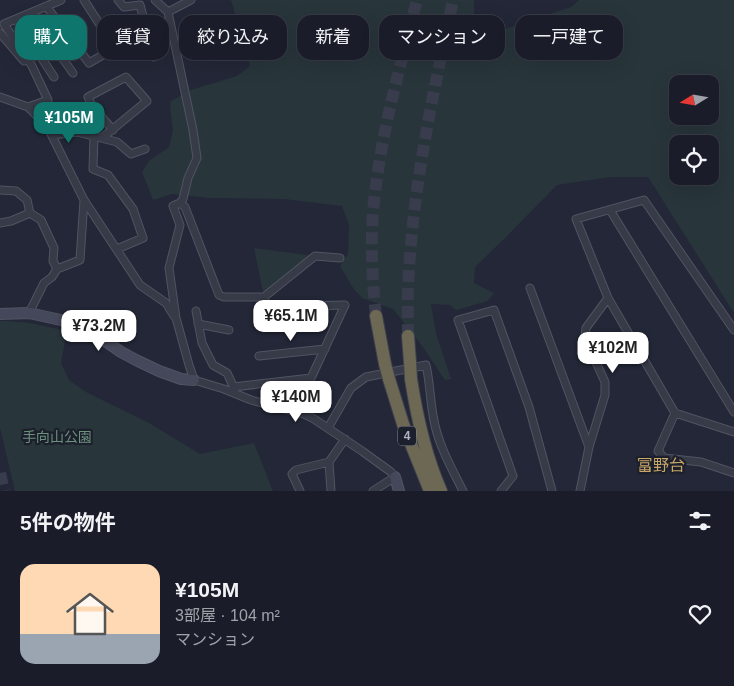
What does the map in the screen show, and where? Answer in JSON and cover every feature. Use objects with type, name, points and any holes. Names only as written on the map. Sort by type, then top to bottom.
[{"type":"highway","name":"4","points":[[376,316],[385,364],[395,401],[430,491]]},
{"type":"highway","name":"4","points":[[408,336],[411,379],[420,428],[441,491]]},
{"type":"highway","points":[[411,446],[418,484]]},
{"type":"street","points":[[25,15],[61,0]]},
{"type":"street","points":[[46,6],[89,63],[115,48],[84,0]]},
{"type":"street","points":[[118,0],[124,7],[140,5],[143,15]]},
{"type":"street","points":[[155,0],[168,12],[198,158],[188,178],[183,199],[180,203],[173,206],[180,225],[169,268],[176,318],[194,380]]},
{"type":"street","points":[[168,12],[191,0]]},
{"type":"street","points":[[30,13],[73,73]]},
{"type":"street","points":[[15,19],[4,24],[15,40]]},
{"type":"street","points":[[0,33],[36,74]]},
{"type":"street","points":[[28,60],[48,100],[28,107]]},
{"type":"street","points":[[43,60],[54,77]]},
{"type":"street","points":[[102,138],[147,101],[126,77],[88,98],[92,106],[112,130]]},
{"type":"street","points":[[0,98],[28,107],[48,126],[84,200],[140,285],[166,303],[176,318]]},
{"type":"street","points":[[52,135],[77,132],[94,136],[117,142],[131,154],[145,149]]},
{"type":"street","points":[[94,136],[93,169],[108,175],[123,195],[133,209],[143,238],[117,249]]},
{"type":"street","points":[[0,190],[16,191],[27,200],[30,213],[41,220],[54,248],[53,261],[57,269]]},
{"type":"street","points":[[29,313],[44,282],[52,277],[57,269],[80,260],[84,200]]},
{"type":"street","points":[[734,330],[644,200],[576,219],[608,298],[675,413],[734,432]]},
{"type":"street","points":[[180,203],[185,207],[219,295],[224,297],[264,297],[315,256],[340,258]]},
{"type":"street","points":[[610,210],[734,412]]},
{"type":"street","points":[[0,223],[11,221],[30,213]]},
{"type":"street","points":[[530,288],[589,447]]},
{"type":"street","points":[[233,387],[311,378],[346,305],[266,307],[264,297]]},
{"type":"street","points":[[580,491],[589,447],[606,395],[605,382],[585,338],[586,328],[608,298]]},
{"type":"street","points":[[196,310],[202,343],[213,365],[227,373],[237,395]]},
{"type":"street","points":[[501,491],[513,476],[458,320],[494,310],[530,407],[552,491]]},
{"type":"street","points":[[0,314],[29,313],[79,324],[122,352],[159,371],[180,379],[194,380],[251,400],[304,414],[328,428],[391,472],[395,476],[399,491]]},
{"type":"street","points":[[198,324],[229,330]]},
{"type":"street","points":[[259,356],[325,349]]},
{"type":"street","points":[[328,428],[351,388],[366,377],[426,365],[433,417],[444,455],[463,491]]},
{"type":"street","points":[[675,413],[658,451],[664,458],[701,462],[734,473]]},
{"type":"street","points":[[328,489],[329,462],[345,440]]},
{"type":"street","points":[[300,491],[292,474],[296,470],[329,462]]},
{"type":"street","points":[[373,491],[395,476]]},
{"type":"green space","points":[[231,0],[474,0],[474,15],[379,15],[379,60],[505,60],[505,29],[515,26],[515,60],[623,60],[623,15],[547,15],[571,7],[579,0],[734,0],[734,313],[648,177],[610,177],[557,185],[475,267],[474,283],[494,293],[488,301],[456,310],[450,305],[431,304],[436,333],[451,379],[445,380],[422,346],[393,309],[362,298],[353,288],[340,266],[348,254],[349,225],[342,206],[284,199],[210,198],[172,194],[153,200],[142,172],[149,161],[169,147],[173,130],[171,101],[191,90],[237,76],[250,66],[248,60],[287,60],[287,15],[235,15]]},
{"type":"green space","points":[[254,248],[315,256],[264,297]]},
{"type":"green space","name":"手向山公園","points":[[0,321],[30,323],[67,331],[61,363],[69,380],[86,392],[149,423],[200,454],[254,443],[273,491],[15,491],[0,428]]},
{"type":"tunnel","points":[[376,316],[372,245],[377,176],[392,100],[417,0]]},
{"type":"tunnel","points":[[408,336],[408,279],[415,203],[426,135],[453,0]]},
{"type":"tunnel","points":[[0,473],[4,491]]},
{"type":"district","name":"富野台","points":[[661,465]]}]
